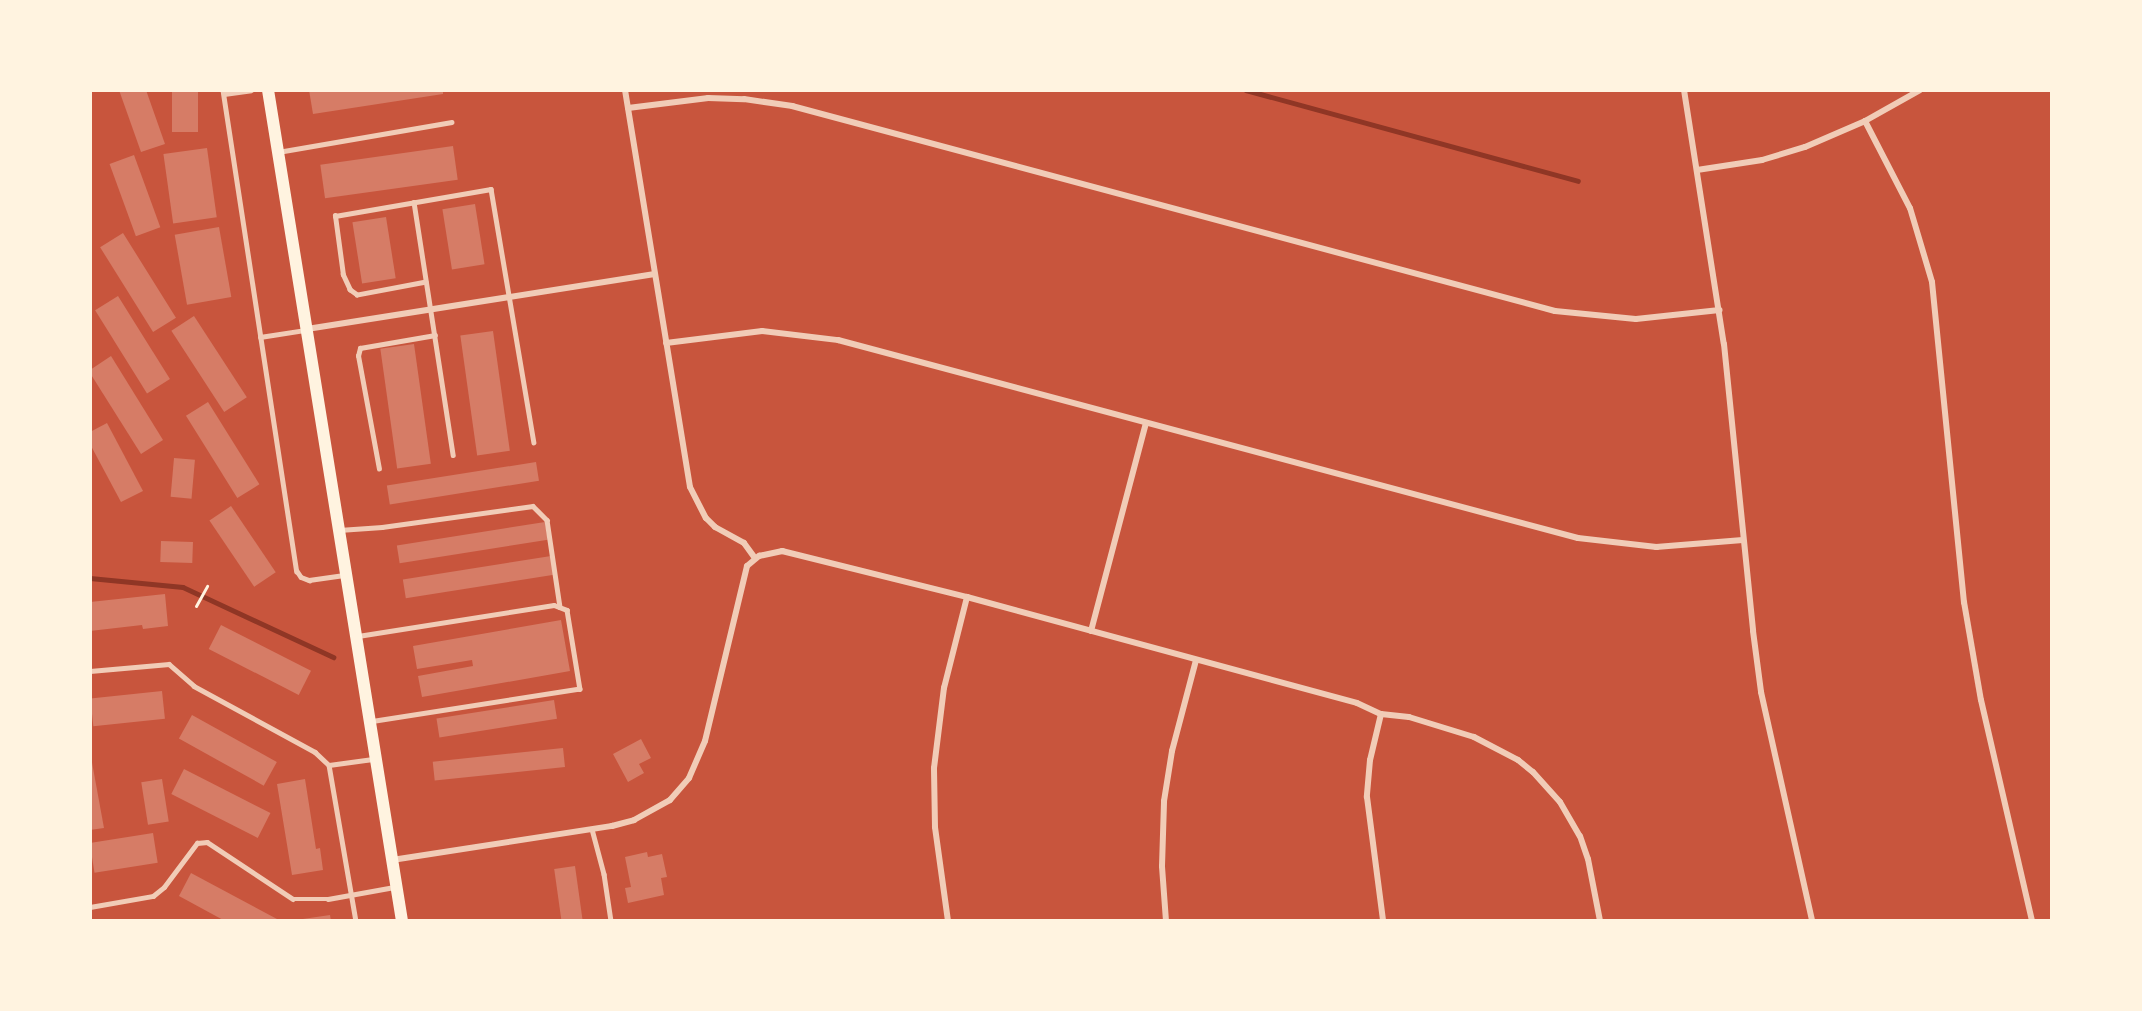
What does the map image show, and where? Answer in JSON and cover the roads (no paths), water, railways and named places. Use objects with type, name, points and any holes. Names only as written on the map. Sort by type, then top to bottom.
[{"type":"main road","points":[[268,90],[402,921]]},
{"type":"street","points":[[625,90],[686,468],[694,499],[711,523],[744,543],[754,558]]},
{"type":"street","points":[[1684,90],[1720,310],[1761,692],[1812,921]]},
{"type":"street","points":[[1697,170],[1788,153],[1865,121],[1920,90]]},
{"type":"street","points":[[628,108],[708,98],[744,99],[792,106],[1555,311],[1636,319],[1720,310]]},
{"type":"street","points":[[1865,121],[1910,208],[1930,271],[1936,303],[1964,602],[1982,700],[2032,921]]},
{"type":"street","points":[[307,329],[655,274]]},
{"type":"street","points":[[666,342],[762,331],[837,340],[1578,538],[1656,547],[1743,540]]},
{"type":"street","points":[[1091,631],[1146,423]]},
{"type":"street","points":[[392,860],[624,823],[650,813],[670,800],[690,778],[707,734],[742,578],[747,566],[754,558],[782,551],[967,597],[1356,703],[1381,714],[1409,717],[1474,737],[1498,748],[1533,772],[1560,802],[1580,836],[1588,859],[1600,921]]},
{"type":"street","points":[[948,921],[935,827],[934,768],[944,688],[967,597]]},
{"type":"street","points":[[1166,921],[1162,866],[1164,801],[1172,752],[1196,660]]},
{"type":"street","points":[[1381,714],[1370,760],[1367,797],[1383,921]]},
{"type":"lane","points":[[251,90],[224,92],[297,571],[300,577],[309,580],[345,575]]},
{"type":"lane","points":[[278,152],[451,122]]},
{"type":"lane","points":[[426,282],[357,295],[350,290],[343,274],[335,216],[491,189],[534,442]]},
{"type":"lane","points":[[414,202],[453,454]]},
{"type":"lane","points":[[260,338],[307,329]]},
{"type":"lane","points":[[379,469],[358,356],[360,348],[435,335]]},
{"type":"lane","points":[[339,530],[382,527],[533,506],[547,520],[560,607]]},
{"type":"lane","points":[[356,636],[554,605],[567,610],[580,689],[370,722]]},
{"type":"lane","points":[[90,671],[169,664],[194,686],[315,752],[329,765],[356,921]]},
{"type":"lane","points":[[329,765],[376,758]]},
{"type":"lane","points":[[592,829],[604,874],[611,921]]},
{"type":"lane","points":[[90,907],[153,896],[164,887],[197,843],[207,842],[293,899],[328,899],[350,893],[397,887]]},
{"type":"waterway","points":[[1246,90],[1578,181]]},
{"type":"waterway","points":[[90,578],[183,587],[333,657]]}]
